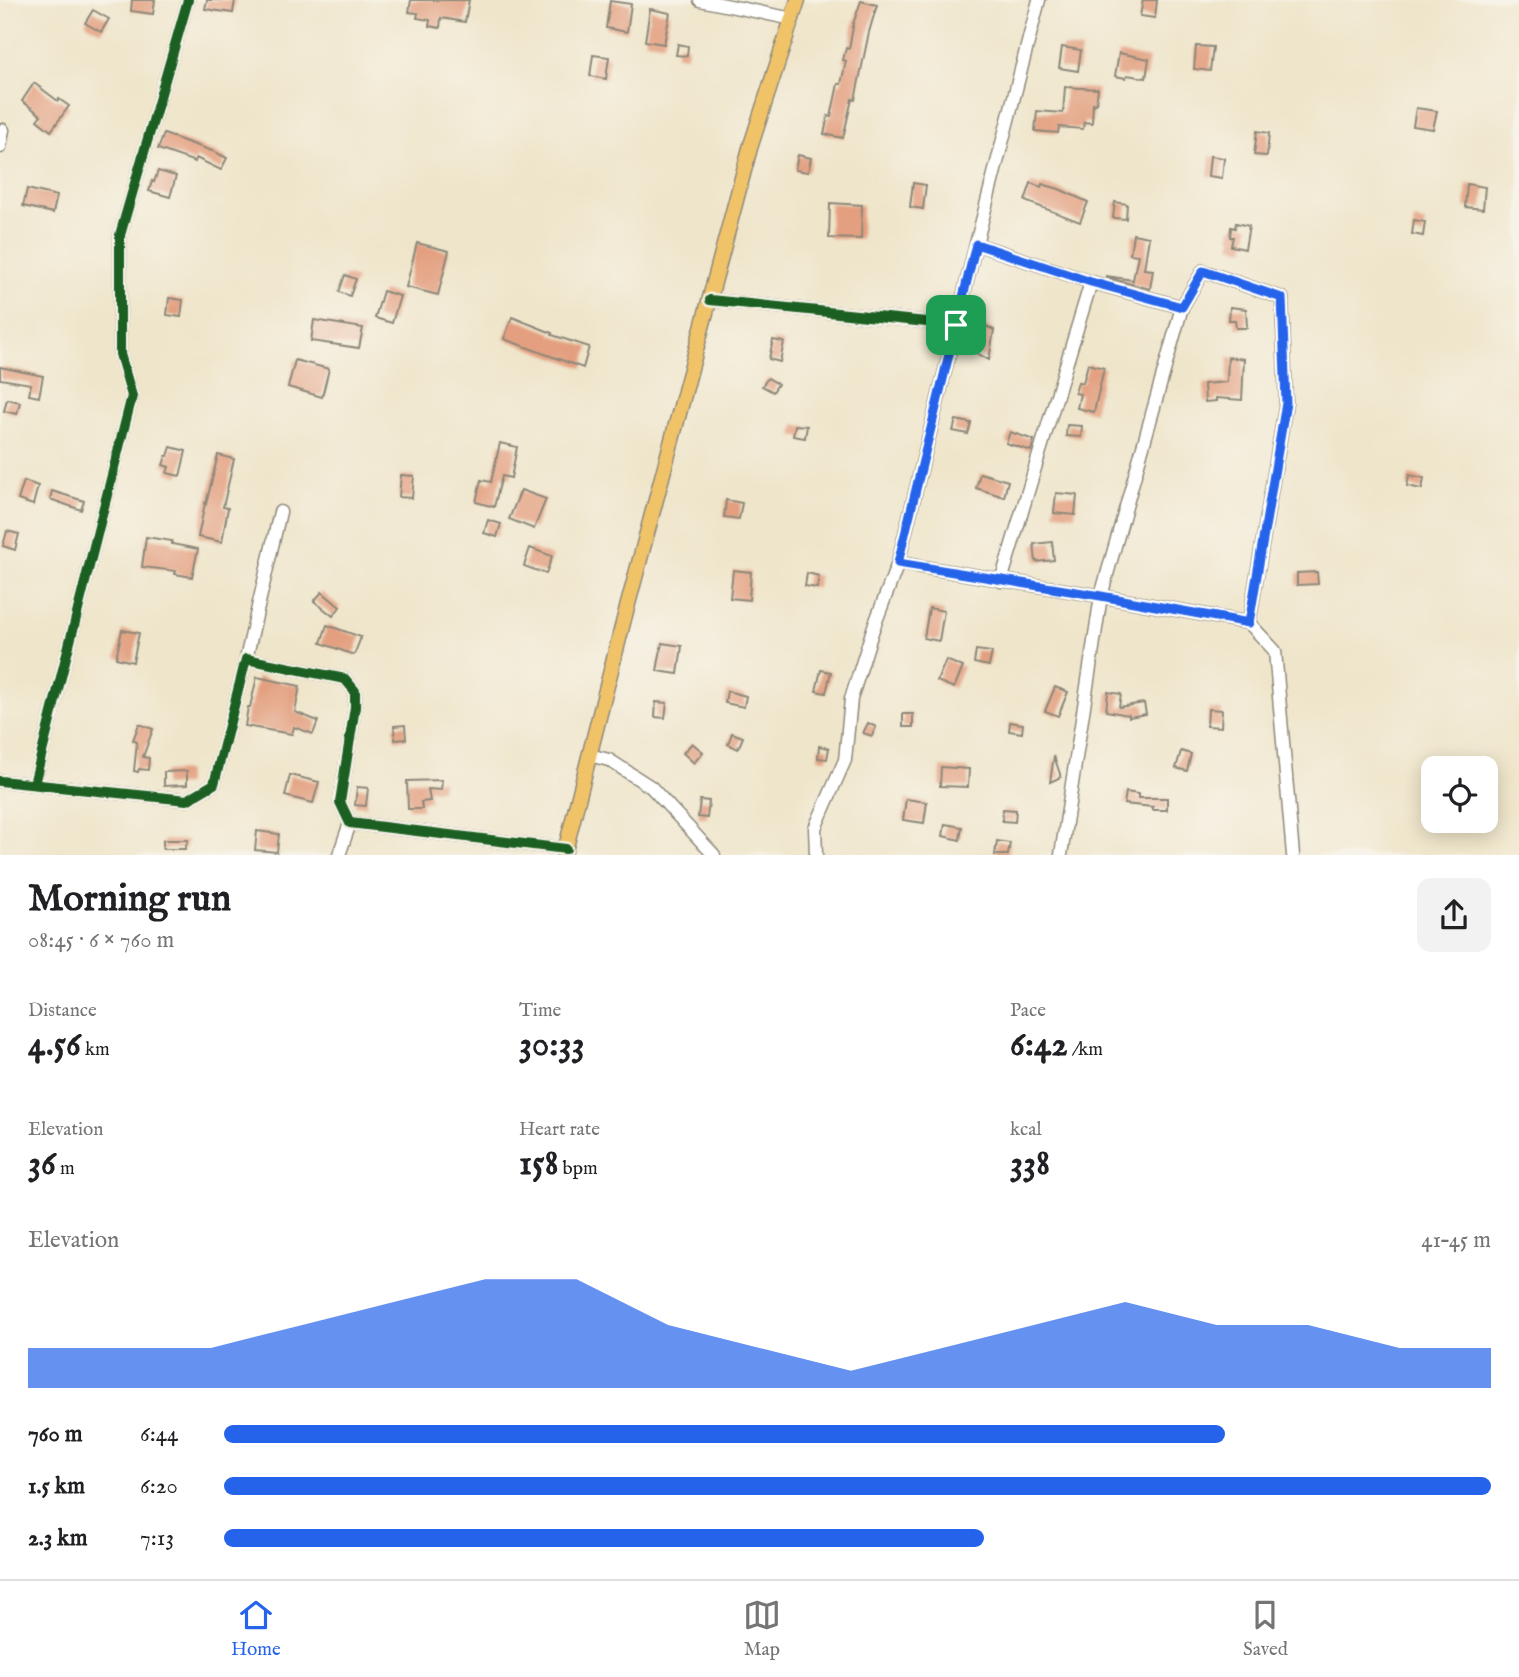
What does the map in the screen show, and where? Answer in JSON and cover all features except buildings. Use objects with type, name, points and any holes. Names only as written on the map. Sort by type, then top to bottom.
[{"type":"main road","points":[[565,852],[750,148],[798,0]]},
{"type":"street","points":[[34,784],[132,396],[120,354],[120,235],[188,0]]},
{"type":"street","points":[[700,0],[793,19]]},
{"type":"street","points":[[816,855],[815,828],[845,760],[851,699],[898,563],[1039,0]]},
{"type":"street","points":[[0,147],[3,130]]},
{"type":"street","points":[[976,244],[1091,282],[1182,307]]},
{"type":"street","points":[[1060,855],[1101,596],[1182,307],[1203,271],[1282,298],[1286,403],[1249,623]]},
{"type":"street","points":[[1001,581],[1091,282]]},
{"type":"street","points":[[710,300],[956,325]]},
{"type":"street","points":[[0,781],[187,800],[214,784],[280,512]]},
{"type":"street","points":[[898,563],[1249,623],[1275,652],[1293,855]]},
{"type":"street","points":[[246,659],[345,679],[355,691],[355,707],[340,802],[349,822],[339,855]]},
{"type":"street","points":[[589,755],[609,760],[651,787],[714,855]]},
{"type":"street","points":[[349,822],[565,852]]},
{"type":"cycle path","points":[[34,784],[132,396],[120,354],[120,235],[188,0]]},
{"type":"cycle path","points":[[710,300],[956,325]]},
{"type":"cycle path","points":[[0,781],[187,800],[214,784],[246,659],[345,679],[355,691],[355,707],[340,802],[350,823],[566,849]]},
{"type":"route","points":[[976,244],[1091,282],[1182,307],[1203,271],[1282,298],[1286,403],[1249,623],[898,563],[956,325],[976,244]]}]
